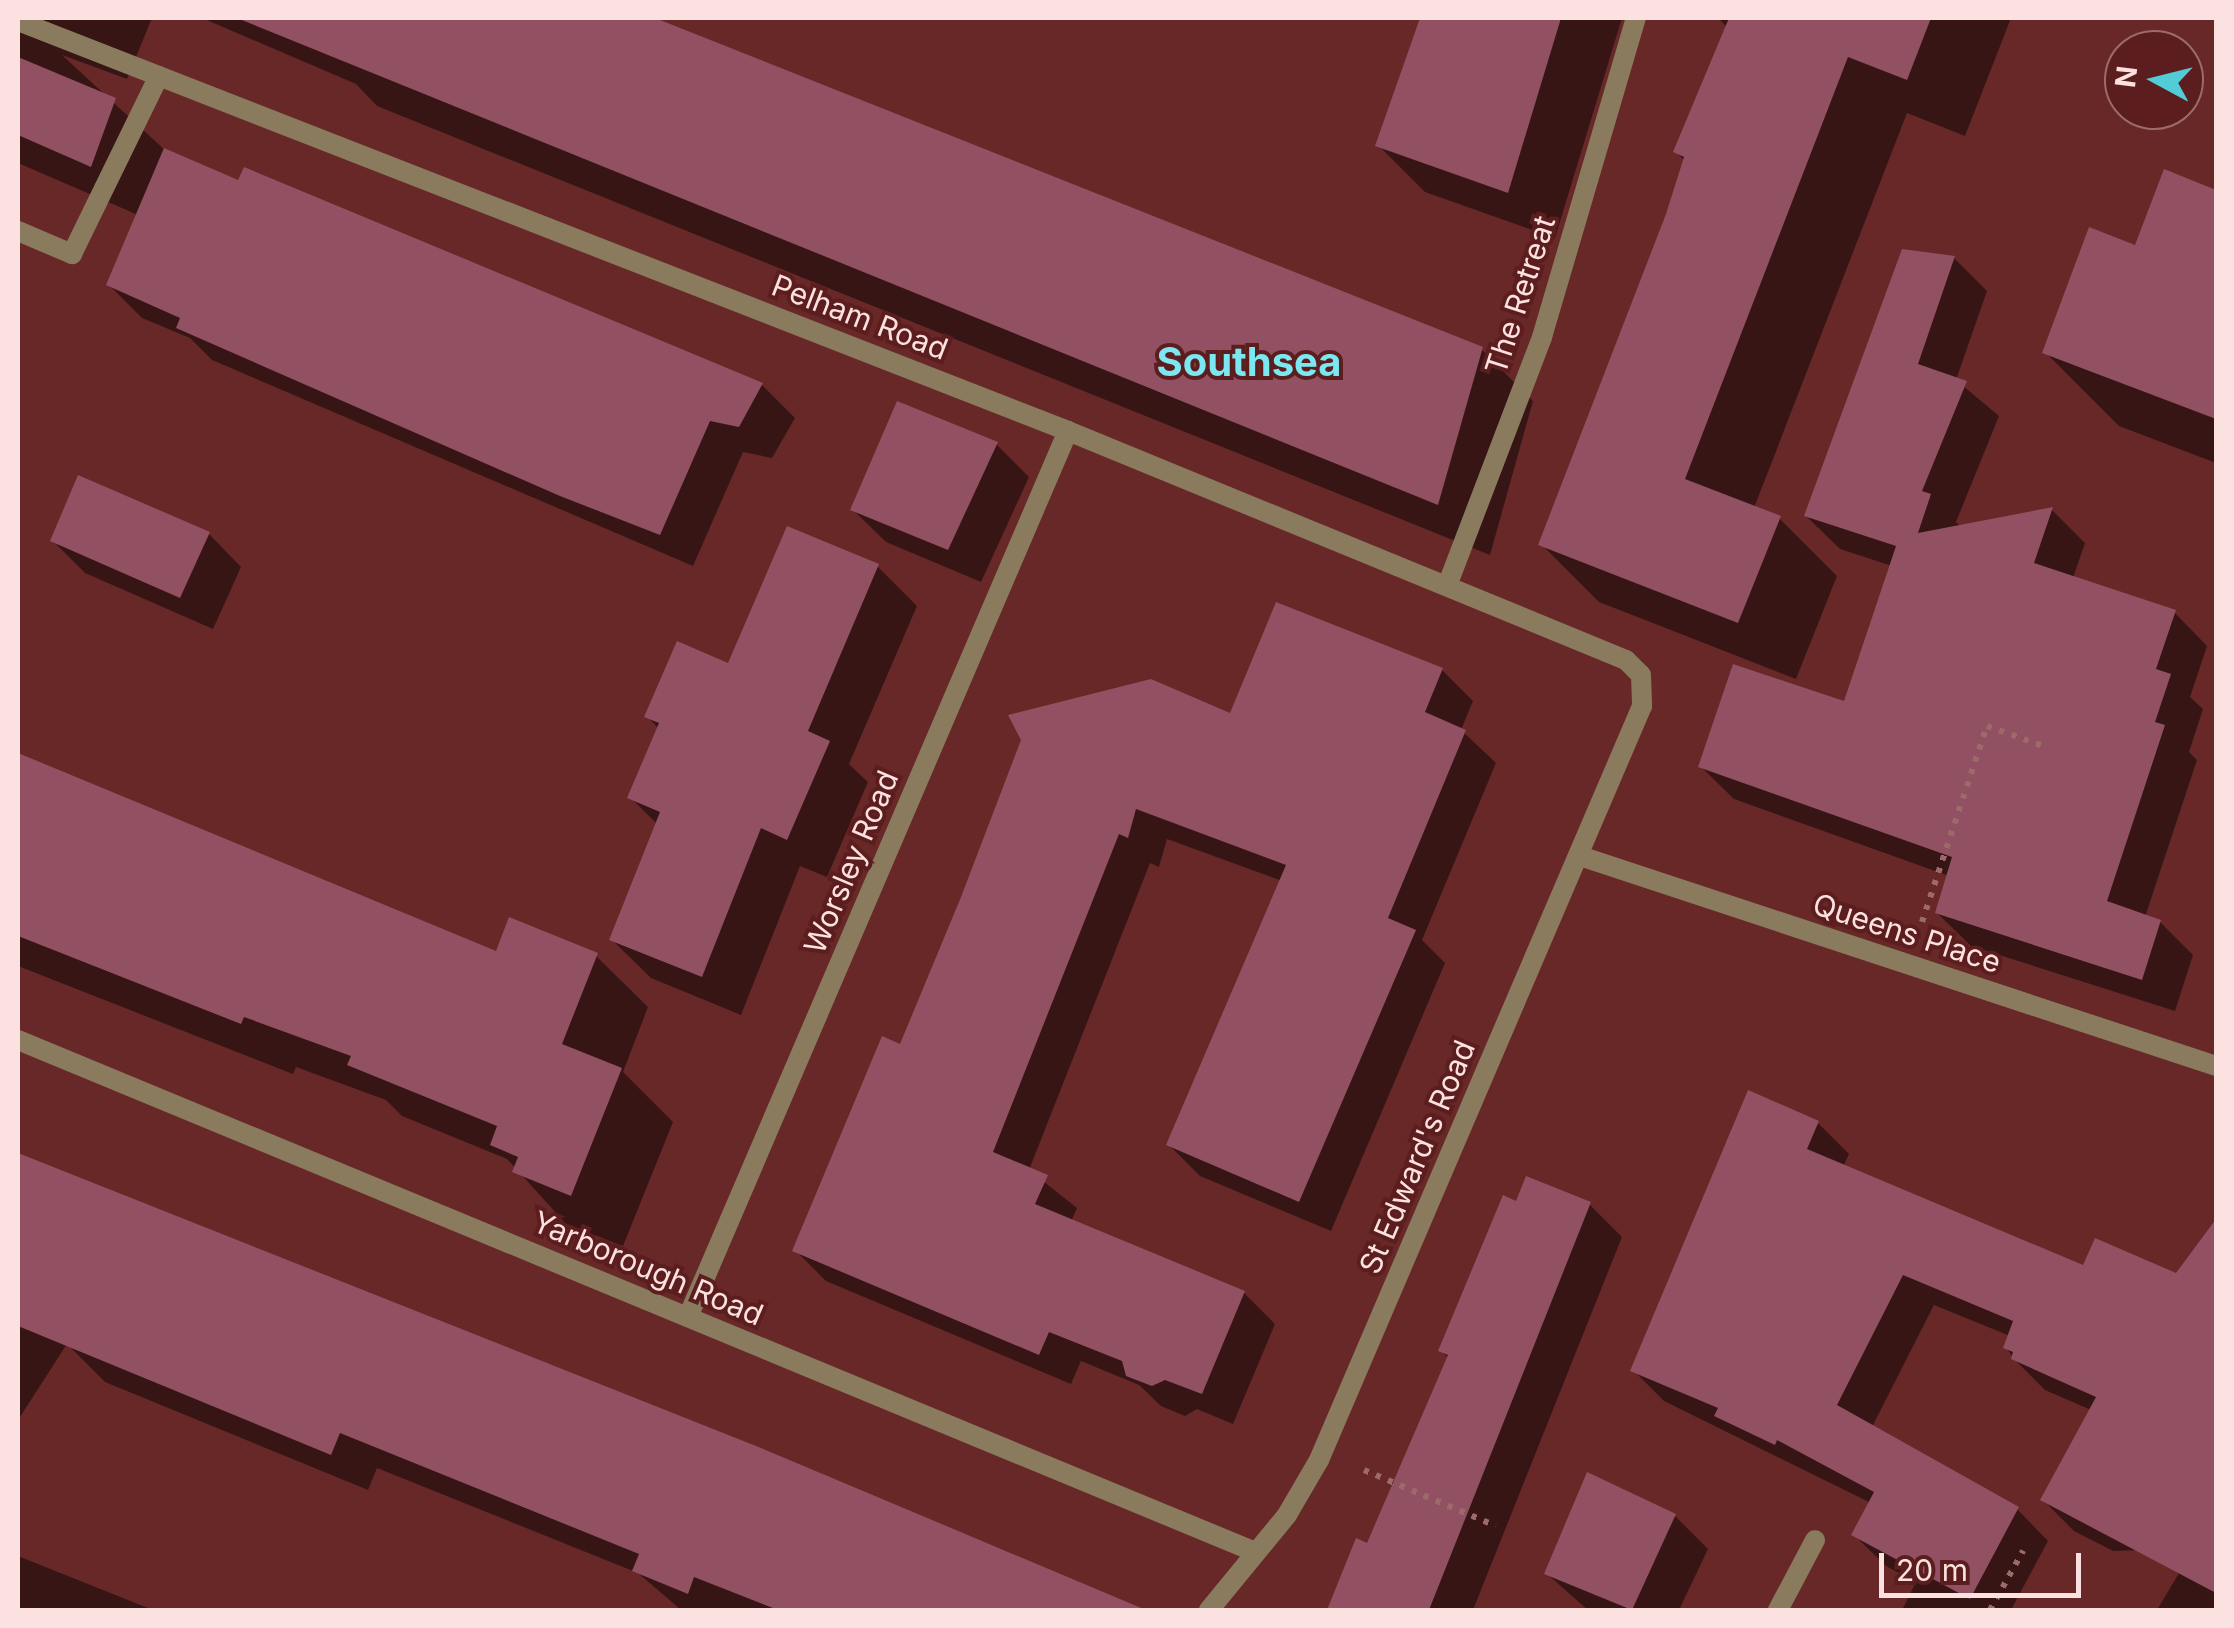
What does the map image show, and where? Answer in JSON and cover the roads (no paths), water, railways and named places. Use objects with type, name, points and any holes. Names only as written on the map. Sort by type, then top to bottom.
[{"type":"street","name":"The Retreat","points":[[1446,586],[1542,337],[1636,18]]},
{"type":"street","name":"Pelham Road","points":[[18,21],[1068,431],[1626,660],[1646,689],[1642,706]]},
{"type":"street","points":[[18,232],[72,254],[159,76]]},
{"type":"street","name":"Worsley Road","points":[[688,1318],[1068,431]]},
{"type":"street","name":"St Edward's Road","points":[[1209,1610],[1287,1515],[1322,1453],[1642,706]]},
{"type":"street","name":"Queens Place","points":[[1580,856],[2216,1066]]},
{"type":"street","name":"Yarborough Road","points":[[18,1040],[1255,1552]]},
{"type":"street","points":[[1778,1610],[1816,1540]]},
{"type":"district","name":"Southsea","points":[[1249,362]]}]
